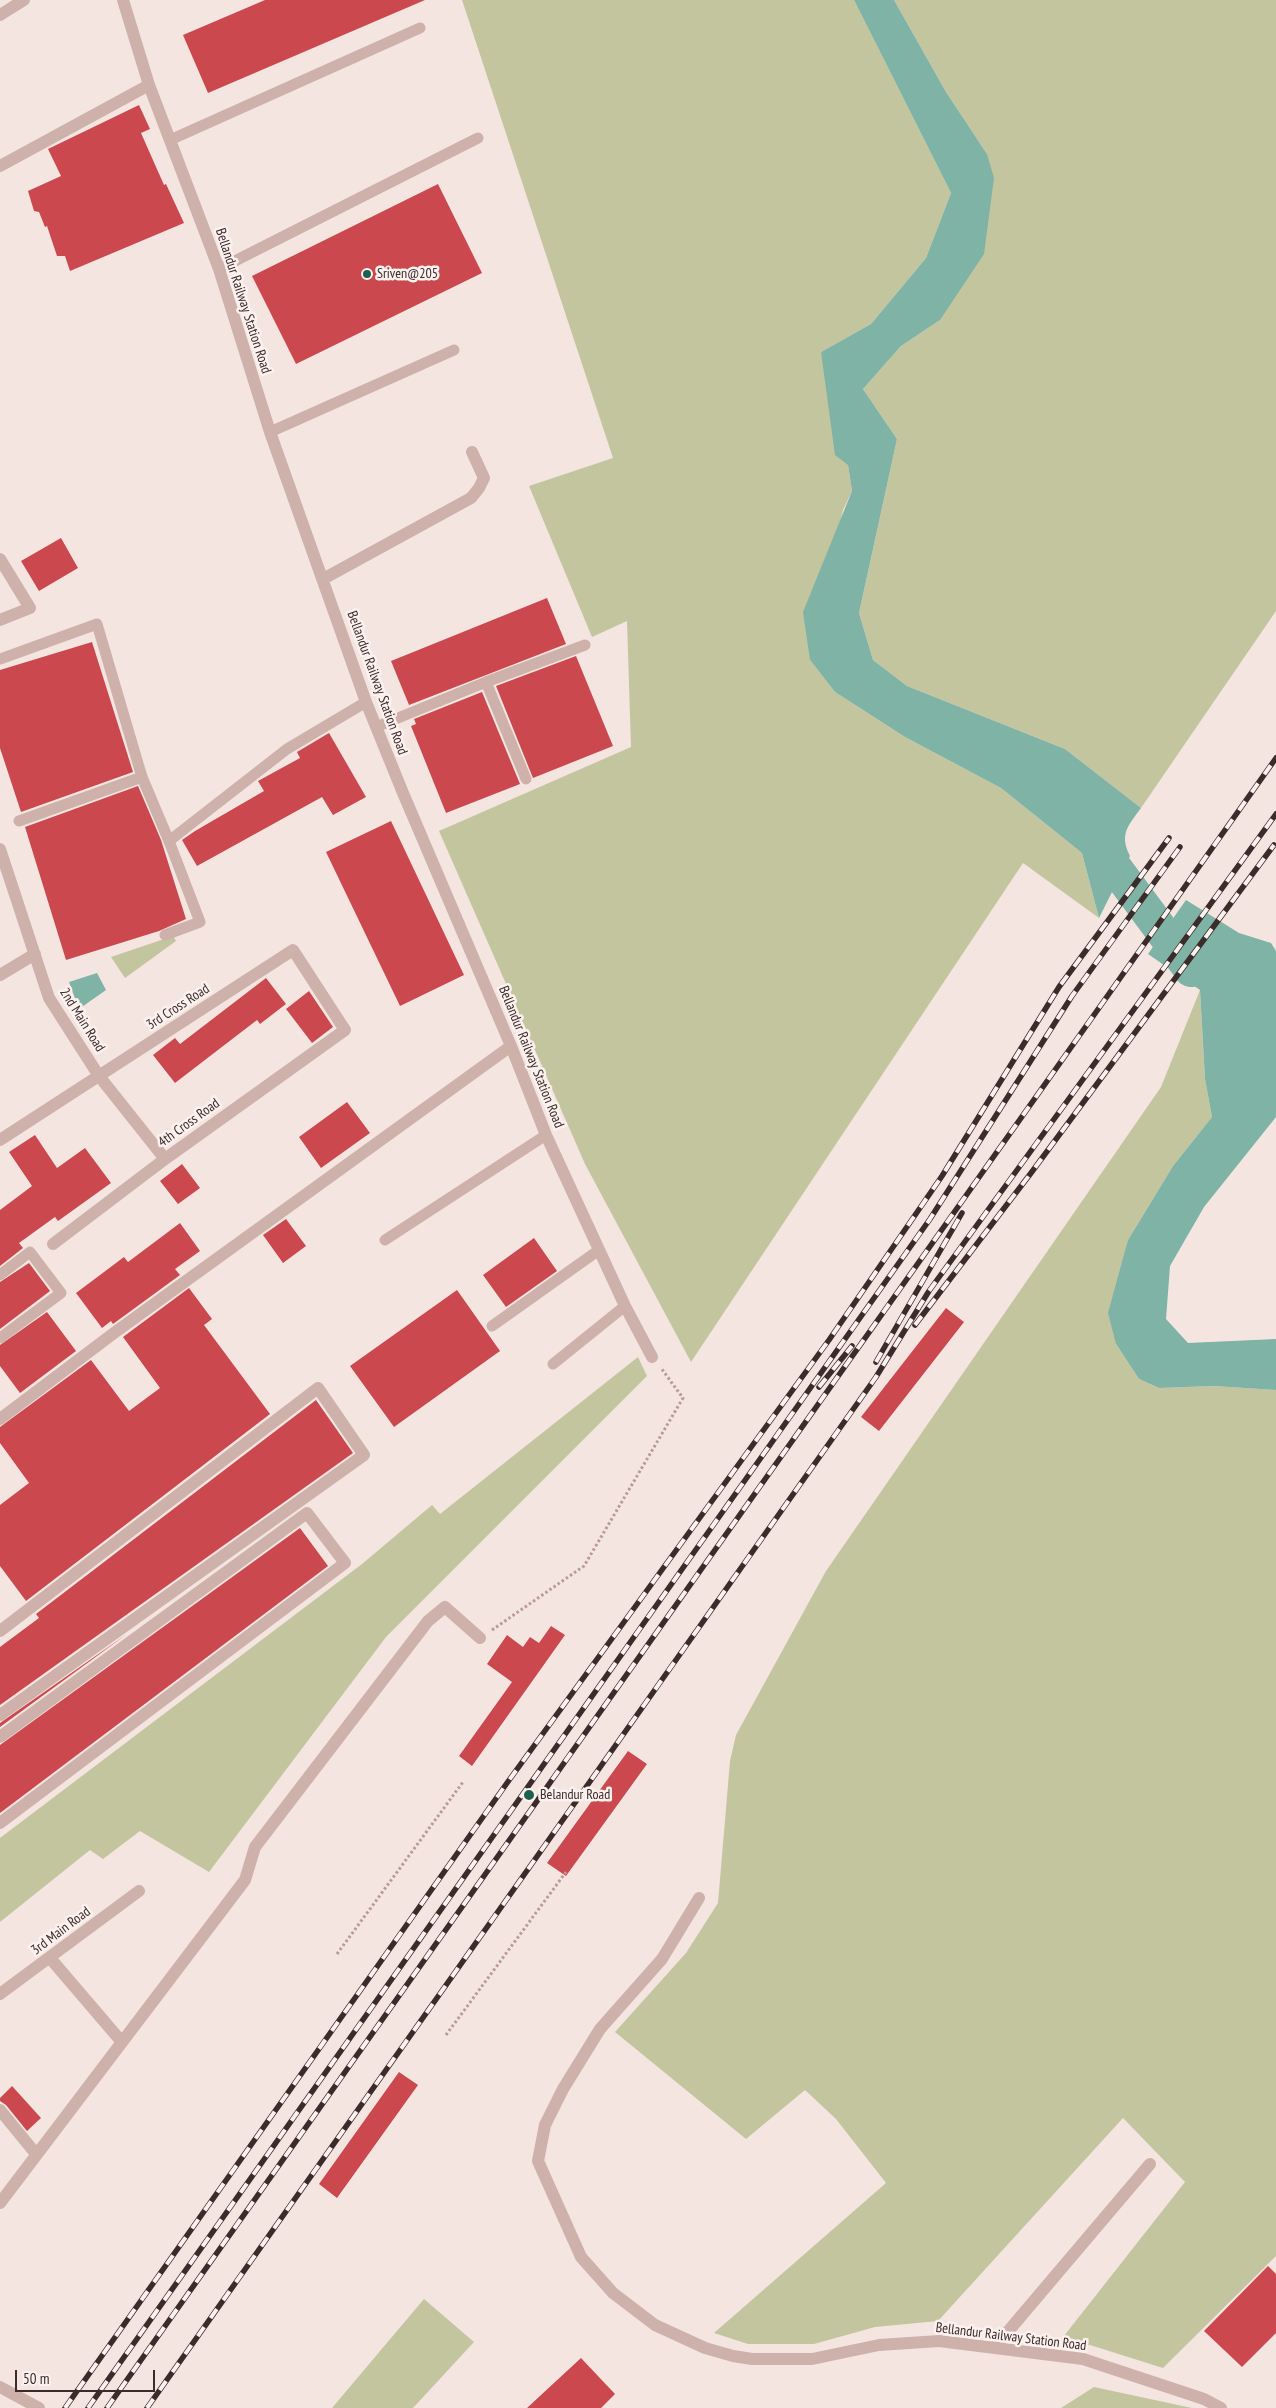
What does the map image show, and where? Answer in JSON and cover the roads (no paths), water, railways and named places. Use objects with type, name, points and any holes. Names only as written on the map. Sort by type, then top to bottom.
[{"type":"street","points":[[0,15],[24,0]]},
{"type":"street","name":"Bellandur Railway Station Road","points":[[123,0],[149,86],[219,269],[270,432],[366,702],[511,1046],[546,1135],[625,1306],[652,1357]]},
{"type":"street","points":[[0,166],[149,86]]},
{"type":"street","points":[[323,580],[471,498],[484,478],[472,452]]},
{"type":"street","points":[[0,559],[30,608],[0,620]]},
{"type":"street","name":"2nd Main Road","points":[[0,849],[49,998],[99,1076],[165,1159]]},
{"type":"street","name":"3rd Cross Road","points":[[0,1140],[293,950],[345,1030]]},
{"type":"street","points":[[0,975],[35,954]]},
{"type":"street","name":"4th Cross Road","points":[[53,1244],[165,1159],[345,1030]]},
{"type":"street","points":[[0,1419],[114,1333],[511,1046]]},
{"type":"street","points":[[0,1631],[318,1388],[364,1455],[0,1715]]},
{"type":"street","points":[[0,1737],[306,1514],[344,1562],[0,1823]]},
{"type":"street","points":[[0,2203],[245,1880],[255,1847],[428,1621],[445,1607],[480,1638]]},
{"type":"street","name":"3rd Main Road","points":[[0,1994],[138,1892]]},
{"type":"street","name":"Bellandur Railway Station Road","points":[[699,1898],[662,1959],[600,2029],[562,2089],[545,2125],[538,2161],[581,2257],[613,2293],[655,2325],[705,2348],[733,2356],[752,2359],[812,2359],[879,2345],[939,2342],[1083,2359],[1204,2399],[1221,2408]]},
{"type":"street","points":[[50,1958],[121,2041]]},
{"type":"street","points":[[0,2110],[36,2154]]},
{"type":"street","points":[[994,2348],[1150,2164]]},
{"type":"street","points":[[0,2387],[39,2408]]},
{"type":"lane","points":[[170,140],[420,28]]},
{"type":"lane","points":[[219,269],[478,138]]},
{"type":"lane","points":[[270,432],[454,350]]},
{"type":"lane","points":[[0,659],[97,624],[142,777],[200,922],[165,935]]},
{"type":"lane","points":[[376,727],[486,682],[585,645]]},
{"type":"lane","points":[[486,682],[526,779]]},
{"type":"lane","points":[[169,842],[287,749],[366,702]]},
{"type":"lane","points":[[19,820],[142,777]]},
{"type":"lane","points":[[385,1240],[546,1135]]},
{"type":"lane","points":[[492,1326],[599,1250]]},
{"type":"lane","points":[[0,1275],[30,1252],[61,1292],[0,1338]]},
{"type":"lane","points":[[553,1364],[625,1306]]},
{"type":"water","points":[[854,0],[894,0],[946,92],[987,154],[994,178],[984,254],[940,320],[901,346],[863,389],[897,439],[859,613],[873,660],[907,686],[1065,749],[1141,808],[1126,830],[1125,842],[1130,856],[1099,918],[1082,853],[1001,788],[905,737],[835,692],[810,660],[803,612],[852,491],[848,465],[835,455],[821,352],[871,324],[926,258],[951,193]]},
{"type":"water","points":[[1186,900],[1239,933],[1271,943],[1276,951],[1276,1117],[1204,1207],[1170,1266],[1166,1319],[1188,1343],[1276,1339],[1276,1390],[1214,1386],[1159,1388],[1139,1379],[1116,1344],[1108,1313],[1128,1240],[1173,1166],[1212,1117],[1205,1079],[1200,990],[1148,954]]},
{"type":"water","points":[[97,973],[106,990],[79,1009],[69,982]]},
{"type":"waterway","points":[[1093,838],[1191,970]]},
{"type":"railway","points":[[107,2408],[1276,758]]},
{"type":"railway","points":[[147,2408],[876,1377],[929,1291],[1276,814]]},
{"type":"railway","points":[[65,2408],[507,1783],[829,1340],[942,1176],[1059,987],[1169,838]]},
{"type":"railway","points":[[915,1325],[1031,1173],[1274,845]]},
{"type":"railway","points":[[88,2408],[930,1219],[1072,996],[1180,847]]},
{"type":"railway","points":[[876,1362],[962,1213]]},
{"type":"railway","points":[[819,1387],[852,1346]]},
{"type":"place","name":"Sriven@205","points":[[367,274]]},
{"type":"place","name":"Belandur Road","points":[[529,1795]]}]
